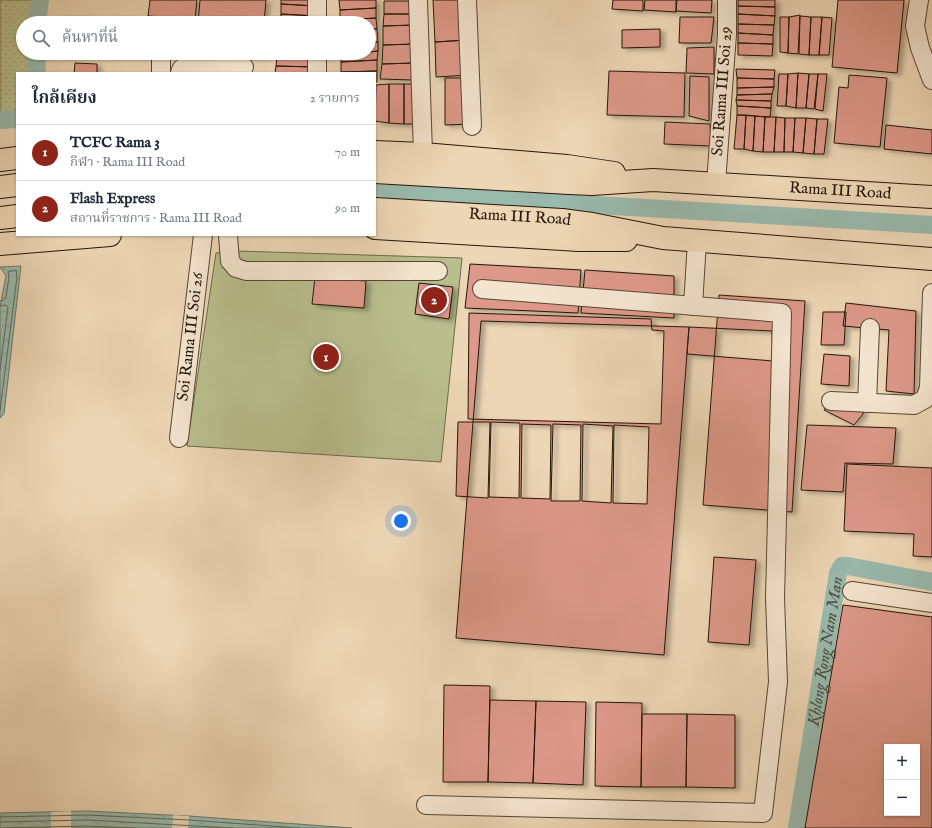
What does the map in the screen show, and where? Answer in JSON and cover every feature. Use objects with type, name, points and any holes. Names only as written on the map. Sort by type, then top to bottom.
[{"type":"main road","name":"Rama III Road","points":[[376,152],[423,154],[567,166],[652,180]]},
{"type":"main road","points":[[0,160],[16,158]]},
{"type":"main road","name":"Rama III Road","points":[[376,172],[592,184],[652,180],[932,196]]},
{"type":"main road","points":[[0,187],[16,185]]},
{"type":"main road","name":"Rama III Road","points":[[376,209],[562,220],[592,224],[663,238],[932,259]]},
{"type":"main road","points":[[0,218],[16,216]]},
{"type":"main road","name":"Rama III Road","points":[[376,228],[579,240],[663,238]]},
{"type":"main road","points":[[0,244],[98,236]]},
{"type":"street","points":[[317,0],[317,16]]},
{"type":"street","points":[[418,0],[423,154]]},
{"type":"street","points":[[467,0],[472,126]]},
{"type":"street","name":"Soi Rama III Soi 29","points":[[716,183],[727,34],[727,0]]},
{"type":"street","points":[[919,0],[915,26],[920,48],[932,80]]},
{"type":"street","points":[[161,72],[162,60]]},
{"type":"street","points":[[317,60],[317,72]]},
{"type":"street","points":[[180,72],[184,66],[190,65],[244,67]]},
{"type":"street","name":"Soi Rama III Soi 26","points":[[179,438],[202,236]]},
{"type":"street","points":[[228,236],[230,261],[236,268],[246,271],[438,271]]},
{"type":"street","points":[[693,306],[697,241]]},
{"type":"street","points":[[426,805],[763,813],[778,682],[775,598],[782,313],[482,289]]},
{"type":"street","points":[[831,401],[914,405],[925,399],[929,388],[932,293]]},
{"type":"street","points":[[867,403],[870,328]]},
{"type":"street","points":[[852,592],[932,603]]},
{"type":"green space","points":[[0,0],[37,0],[36,16],[16,16],[16,60],[35,60],[34,72],[16,72],[16,127],[0,128]]},
{"type":"green space","points":[[237,251],[462,258],[441,462],[187,446],[216,253]]},
{"type":"water","points":[[21,266],[4,414],[0,418],[0,307],[6,276],[0,267]]},
{"type":"water","points":[[87,811],[189,816],[352,828],[0,828],[0,813]]},
{"type":"pier","points":[[71,811],[71,828],[51,828],[51,812]]},
{"type":"pier","points":[[173,815],[189,816],[188,828],[172,828]]},
{"type":"building","points":[[150,0],[197,0],[195,16],[148,16]]},
{"type":"building","points":[[200,0],[266,0],[265,16],[199,16]]},
{"type":"building","points":[[281,0],[315,0],[316,6],[281,4]]},
{"type":"building","points":[[339,0],[376,0],[376,8],[340,10]]},
{"type":"building","points":[[433,0],[465,0],[467,40],[435,42]]},
{"type":"building","points":[[613,0],[643,0],[643,11],[612,9]]},
{"type":"building","points":[[645,0],[676,0],[676,12],[644,10]]},
{"type":"building","points":[[677,0],[712,0],[711,13],[676,11]]},
{"type":"building","points":[[738,0],[775,0],[775,7],[738,6]]},
{"type":"building","points":[[838,0],[904,0],[897,73],[832,67]]},
{"type":"building","points":[[384,1],[416,1],[416,14],[384,14]]},
{"type":"building","points":[[281,4],[316,6],[316,16],[281,14]]},
{"type":"building","points":[[738,6],[775,7],[775,16],[738,14]]},
{"type":"building","points":[[376,8],[376,16],[340,16],[340,10]]},
{"type":"building","points":[[281,14],[316,16],[281,16]]},
{"type":"building","points":[[384,14],[416,14],[415,25],[383,26]]},
{"type":"building","points":[[738,14],[775,16],[774,25],[738,24]]},
{"type":"building","points":[[800,15],[798,54],[788,53],[789,17]]},
{"type":"building","points":[[800,16],[811,17],[809,55],[799,54]]},
{"type":"building","points":[[680,17],[714,17],[711,43],[679,43]]},
{"type":"building","points":[[780,17],[789,17],[788,53],[780,52]]},
{"type":"building","points":[[811,17],[822,17],[819,55],[809,55]]},
{"type":"building","points":[[822,17],[832,18],[829,55],[819,55]]},
{"type":"building","points":[[738,24],[774,25],[773,35],[738,33]]},
{"type":"building","points":[[415,25],[415,44],[383,45],[383,26]]},
{"type":"building","points":[[376,29],[377,29],[378,42],[376,42]]},
{"type":"building","points":[[660,29],[660,47],[622,48],[622,30]]},
{"type":"building","points":[[738,33],[773,35],[773,44],[738,43]]},
{"type":"building","points":[[467,40],[468,75],[436,77],[435,42]]},
{"type":"building","points":[[376,42],[378,42],[378,51],[376,51]]},
{"type":"building","points":[[738,43],[773,44],[772,56],[738,55]]},
{"type":"building","points":[[415,44],[414,63],[382,64],[383,45]]},
{"type":"building","points":[[714,47],[714,74],[686,73],[687,48]]},
{"type":"building","points":[[376,51],[378,51],[377,60],[341,62],[341,60],[376,60]]},
{"type":"building","points":[[277,60],[314,60],[315,67],[276,66]]},
{"type":"building","points":[[377,60],[377,71],[341,72],[341,62]]},
{"type":"building","points":[[75,63],[97,64],[97,72],[74,72]]},
{"type":"building","points":[[414,63],[413,80],[380,79],[382,64]]},
{"type":"building","points":[[276,66],[315,67],[314,72],[275,72]]},
{"type":"building","points":[[736,69],[775,70],[774,79],[737,78]]},
{"type":"building","points":[[377,71],[377,82],[376,72],[341,72]]},
{"type":"building","points":[[609,71],[685,73],[684,117],[607,115]]},
{"type":"building","points":[[798,73],[809,74],[806,108],[796,108]]},
{"type":"building","points":[[798,73],[796,108],[786,106],[788,74]]},
{"type":"building","points":[[779,74],[788,74],[786,106],[777,106]]},
{"type":"building","points":[[809,74],[818,74],[814,109],[806,108]]},
{"type":"building","points":[[818,74],[827,74],[823,111],[815,109]]},
{"type":"building","points":[[849,75],[887,78],[880,147],[834,143],[839,87],[848,88]]},
{"type":"building","points":[[690,76],[709,77],[709,121],[689,116]]},
{"type":"building","points":[[445,78],[468,78],[470,124],[445,125]]},
{"type":"building","points":[[737,78],[774,79],[774,87],[737,88]]},
{"type":"building","points":[[389,84],[389,123],[376,121],[376,85]]},
{"type":"building","points":[[389,84],[404,84],[404,124],[389,123]]},
{"type":"building","points":[[404,84],[419,84],[419,124],[404,124]]},
{"type":"building","points":[[774,87],[772,94],[737,95],[737,88]]},
{"type":"building","points":[[772,94],[771,101],[736,100],[737,95]]},
{"type":"building","points":[[736,100],[771,101],[771,108],[737,106]]},
{"type":"building","points":[[737,106],[771,108],[770,117],[737,115]]},
{"type":"building","points":[[737,115],[746,115],[744,149],[734,149]]},
{"type":"building","points":[[746,115],[755,116],[753,151],[744,149]]},
{"type":"building","points":[[755,116],[765,117],[763,152],[753,151]]},
{"type":"building","points":[[765,117],[776,117],[774,152],[763,152]]},
{"type":"building","points":[[776,117],[785,118],[784,152],[774,152]]},
{"type":"building","points":[[785,118],[795,118],[793,152],[784,152]]},
{"type":"building","points":[[795,118],[806,118],[803,153],[793,152]]},
{"type":"building","points":[[806,118],[817,119],[814,154],[803,153]]},
{"type":"building","points":[[817,119],[828,119],[824,154],[814,154]]},
{"type":"building","points":[[665,122],[710,124],[711,146],[664,144]]},
{"type":"building","points":[[886,125],[932,130],[932,154],[884,149]]},
{"type":"building","points":[[470,264],[581,270],[578,313],[465,308]]},
{"type":"building","points":[[585,270],[674,276],[674,318],[581,313]]},
{"type":"building","points":[[315,277],[366,281],[364,308],[312,304]]},
{"type":"building","points":[[419,283],[453,287],[449,319],[415,314]]},
{"type":"building","points":[[719,295],[805,301],[792,512],[703,505]]},
{"type":"building","points":[[846,303],[916,311],[914,394],[886,391],[889,330],[843,326]]},
{"type":"building","points":[[823,312],[846,312],[844,345],[821,345]]},
{"type":"building","points":[[469,313],[651,319],[652,330],[664,331],[661,424],[468,419]]},
{"type":"building","points":[[481,321],[689,327],[664,655],[456,638]]},
{"type":"building","points":[[689,327],[772,331],[773,361],[687,354]]},
{"type":"building","points":[[824,354],[850,356],[849,386],[821,384]]},
{"type":"building","points":[[827,405],[863,408],[863,414],[854,425],[824,410]]},
{"type":"building","points":[[458,422],[490,422],[488,498],[456,496]]},
{"type":"building","points":[[491,422],[520,423],[519,498],[489,497]]},
{"type":"building","points":[[522,424],[551,425],[550,499],[521,498]]},
{"type":"building","points":[[553,424],[581,425],[580,501],[551,501]]},
{"type":"building","points":[[583,424],[613,426],[611,503],[582,501]]},
{"type":"building","points":[[614,425],[649,427],[647,504],[613,503]]},
{"type":"building","points":[[807,425],[896,428],[893,464],[845,463],[843,492],[801,490]]},
{"type":"building","points":[[847,464],[932,468],[932,557],[913,556],[914,534],[844,531]]},
{"type":"building","points":[[714,557],[756,560],[749,645],[708,642]]},
{"type":"building","points":[[843,605],[932,617],[932,828],[805,828]]},
{"type":"building","points":[[444,685],[490,686],[488,782],[443,782]]},
{"type":"building","points":[[490,700],[536,701],[533,783],[488,782]]},
{"type":"building","points":[[536,701],[586,702],[583,785],[533,783]]},
{"type":"building","points":[[596,702],[642,703],[641,787],[595,786]]},
{"type":"building","points":[[642,714],[687,714],[686,787],[641,787]]},
{"type":"building","points":[[687,714],[735,715],[735,788],[686,787]]},
{"type":"waterway","points":[[38,16],[40,0]]},
{"type":"waterway","points":[[36,60],[37,72]]},
{"type":"waterway","points":[[0,120],[16,119]]},
{"type":"waterway","points":[[376,193],[932,225]]},
{"type":"waterway","name":"Khlong Rong Nam Man","points":[[797,828],[838,573],[842,566],[848,566],[932,582]]},
{"type":"place","name":"Flash Express","points":[[434,300]]},
{"type":"place","name":"TCFC Rama 3","points":[[326,357]]}]
